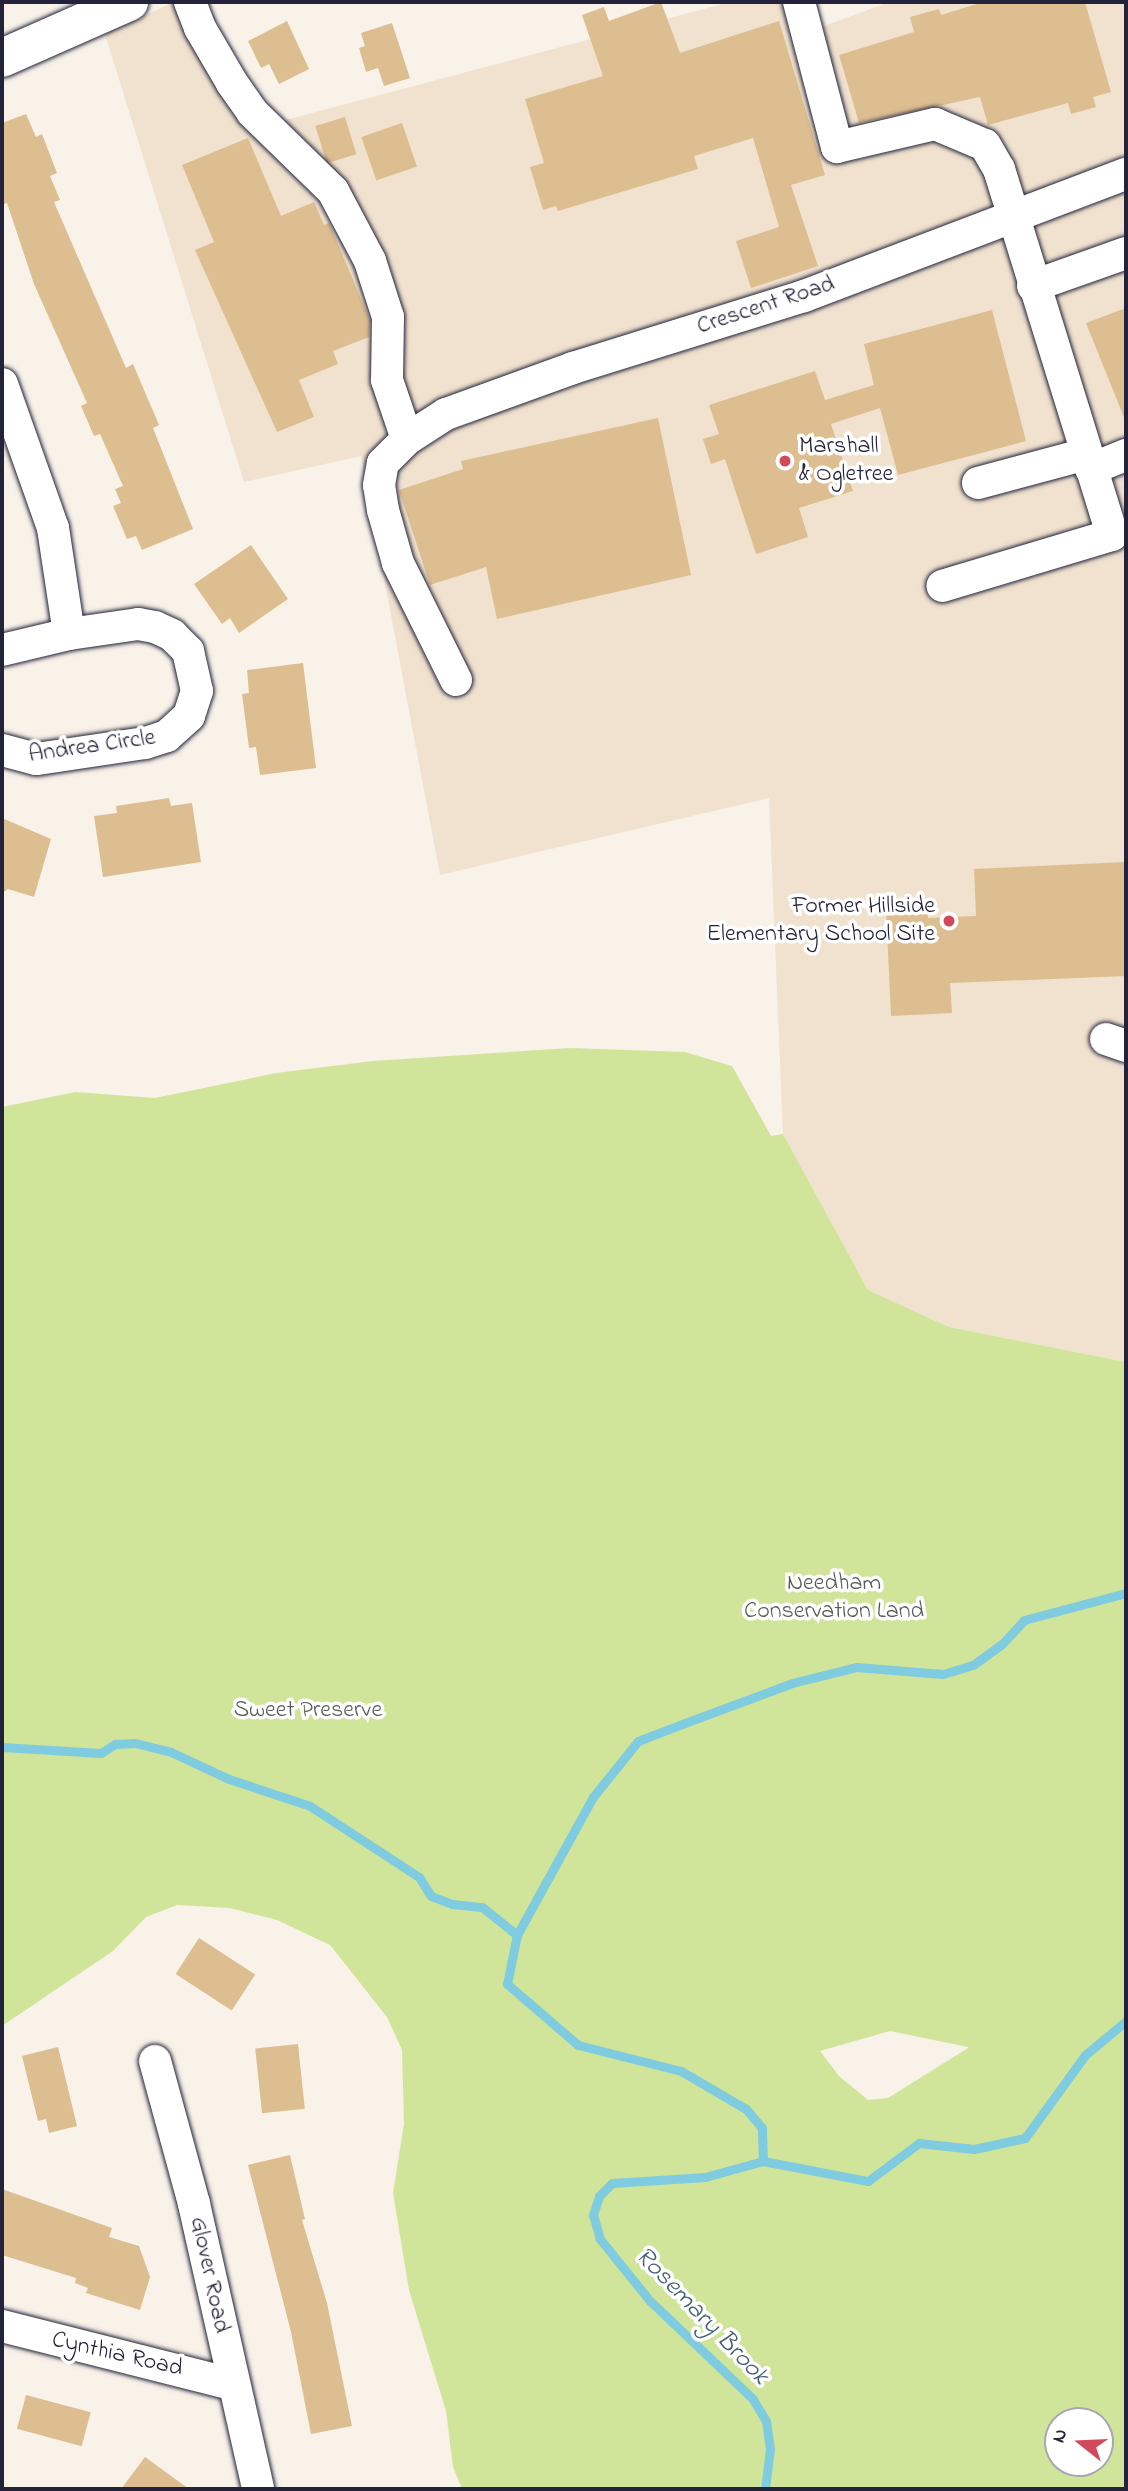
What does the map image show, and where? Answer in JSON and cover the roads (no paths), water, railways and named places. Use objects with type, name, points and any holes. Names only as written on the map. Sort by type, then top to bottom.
[{"type":"main road","points":[[2,58],[129,2]]},
{"type":"street","points":[[190,2],[200,28],[252,112],[332,191],[370,261],[388,317],[387,380],[407,439]]},
{"type":"street","points":[[799,2],[837,147],[934,124],[960,131],[985,145],[999,169],[1112,535],[942,586]]},
{"type":"street","name":"Crescent Road","points":[[456,680],[398,563],[383,510],[379,485],[383,463],[407,439],[446,414],[573,368],[804,296],[1126,174]]},
{"type":"street","points":[[1033,286],[1126,253]]},
{"type":"street","points":[[2,384],[53,528],[69,634]]},
{"type":"street","points":[[978,483],[1126,455]]},
{"type":"street","name":"Andrea Circle","points":[[2,650],[69,634],[138,624],[172,635],[188,651],[196,670],[197,691],[189,716],[167,736],[145,743],[36,759],[2,750]]},
{"type":"street","name":"Glover Road","points":[[155,2062],[194,2204],[232,2384],[258,2489]]},
{"type":"street","name":"Cynthia Road","points":[[2,2326],[232,2384]]},
{"type":"waterway","points":[[763,2161],[762,2128],[746,2109],[681,2071],[578,2045],[507,1984],[517,1935],[593,1797],[638,1741],[682,1724],[792,1683],[856,1667],[943,1674],[973,1665],[1001,1645],[1024,1620],[1126,1593]]},
{"type":"waterway","points":[[2,1747],[101,1753],[115,1744],[135,1743],[171,1752],[229,1779],[310,1806],[419,1877],[431,1896],[452,1904],[482,1907],[517,1935]]},
{"type":"waterway","name":"Rosemary Brook","points":[[765,2489],[770,2449],[766,2421],[753,2399],[650,2301],[600,2239],[593,2215],[599,2196],[612,2183],[705,2177],[763,2161],[868,2181],[919,2143],[974,2149],[1025,2138],[1085,2055],[1126,2021]]},
{"type":"place","name":"Marshall & Ogletree","points":[[785,461]]},
{"type":"place","name":"Former Hillside Elementary School Site","points":[[949,921]]},
{"type":"park label","name":"Needham Conservation Land","points":[[834,1598]]},
{"type":"park label","name":"Sweet Preserve","points":[[308,1711]]}]
